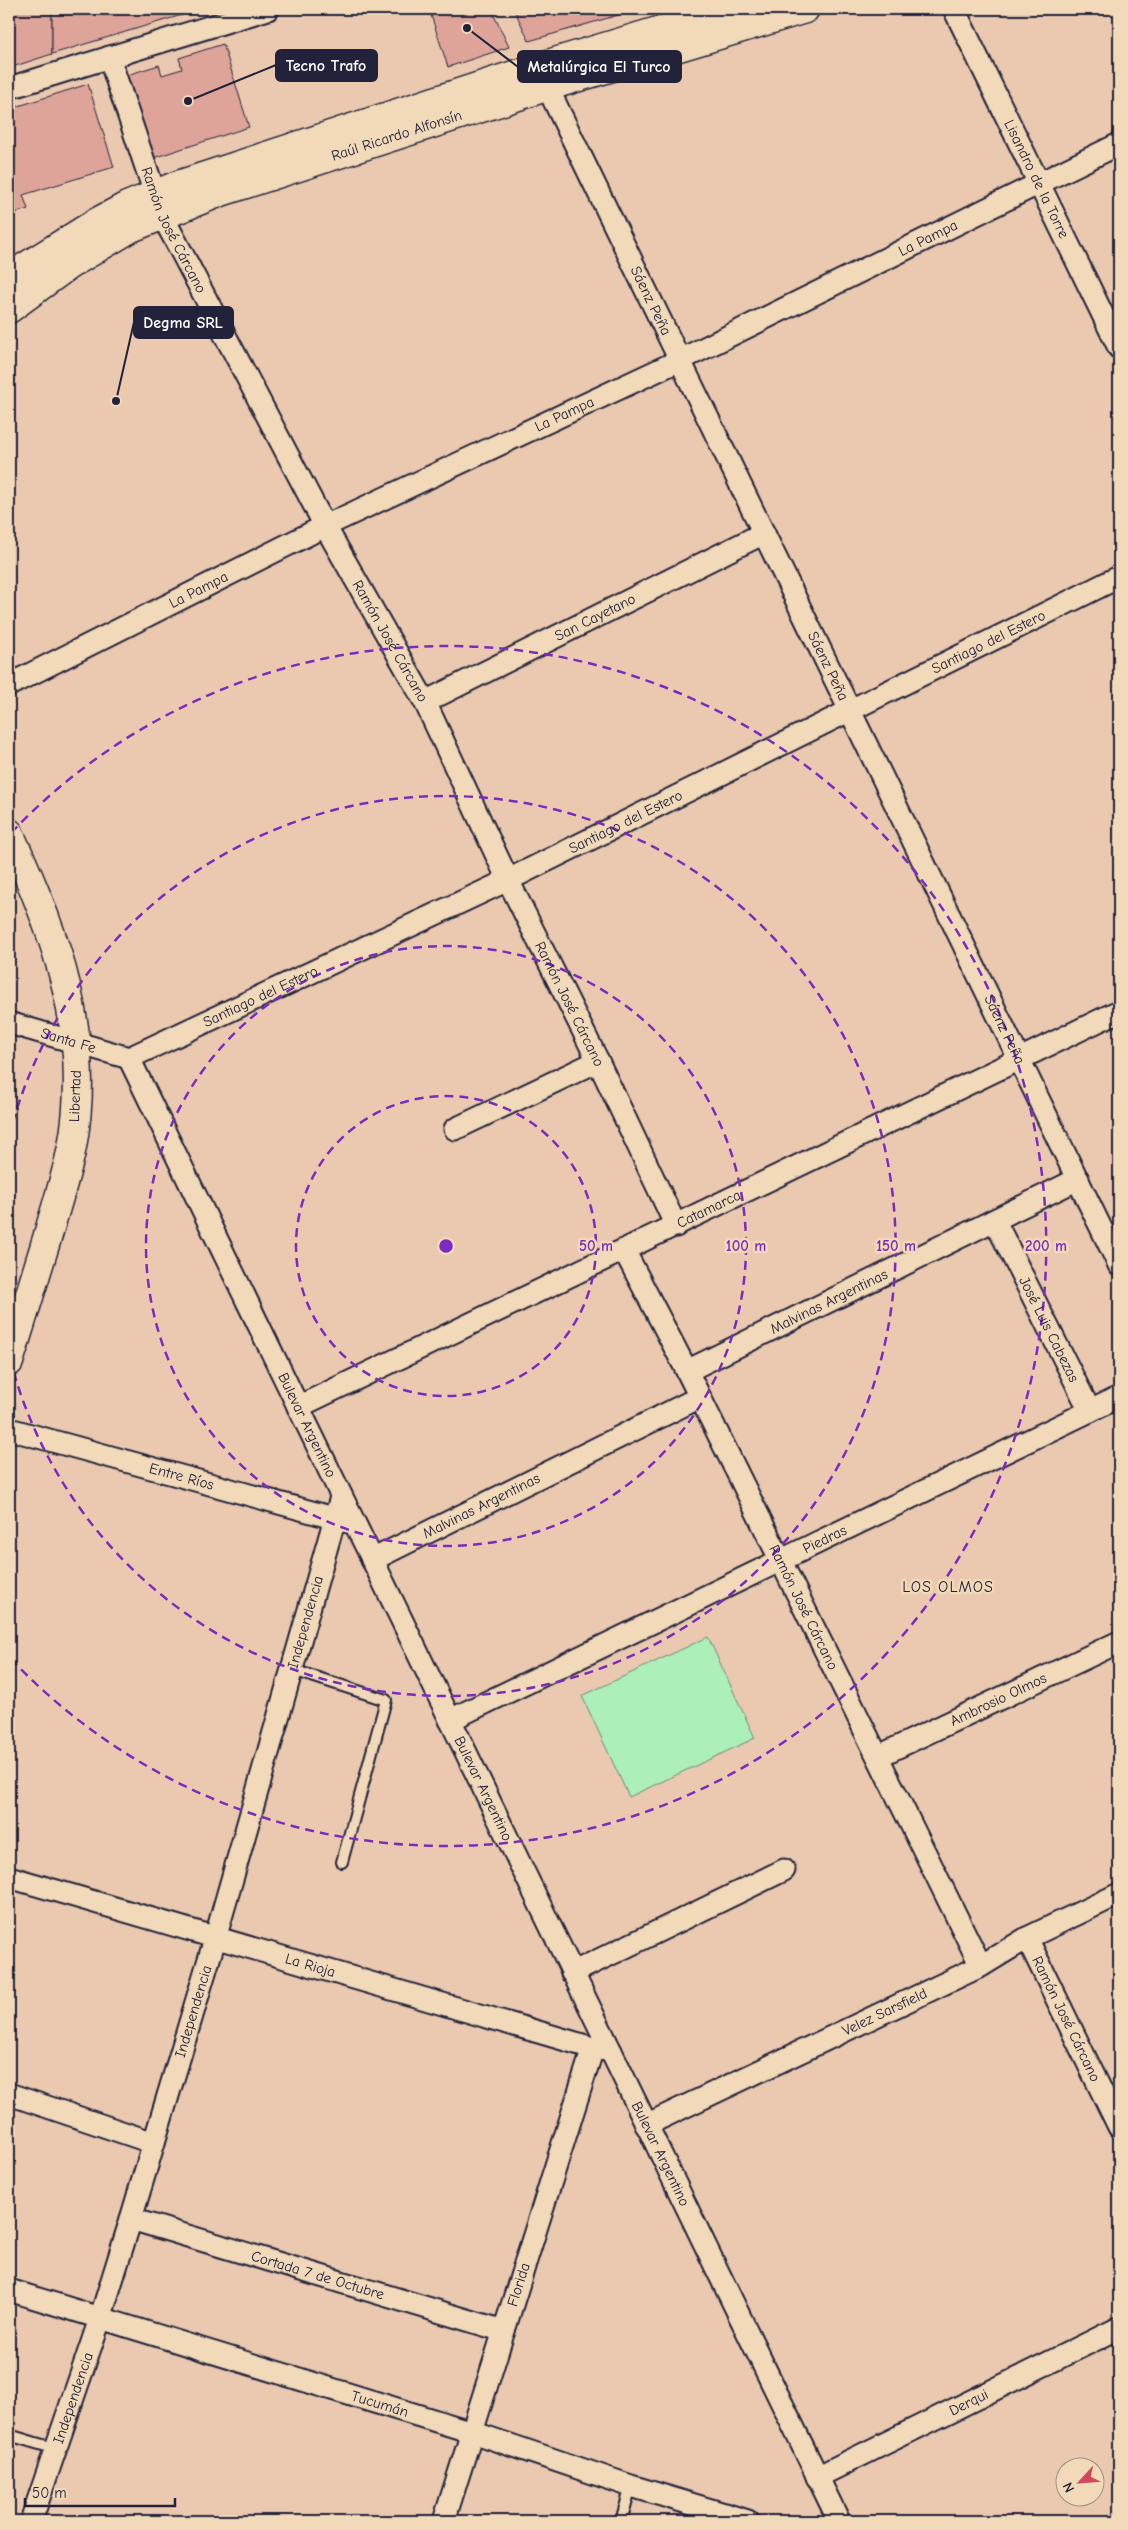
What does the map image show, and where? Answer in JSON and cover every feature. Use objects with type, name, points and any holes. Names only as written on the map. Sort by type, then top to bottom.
[{"type":"main road","name":"Raúl Ricardo Alfonsín","points":[[542,77],[731,9]]},
{"type":"main road","name":"Raúl Ricardo Alfonsín","points":[[9,309],[158,205],[251,159],[542,77],[805,9]]},
{"type":"main road","name":"Raúl Ricardo Alfonsín","points":[[9,276],[96,222],[158,205]]},
{"type":"main road","name":"Libertad","points":[[9,833],[32,881],[63,968],[75,1041],[77,1077],[72,1146],[66,1173],[9,1362]]},
{"type":"street","name":"Lisandro de la Torre","points":[[954,9],[1119,348]]},
{"type":"street","points":[[9,88],[262,10]]},
{"type":"street","name":"Ramón José Cárcano","points":[[109,57],[158,205],[325,526],[425,702],[508,880],[598,1061],[676,1226]]},
{"type":"street","name":"Sáenz Peña","points":[[542,77],[1078,1179],[1112,1229],[1119,1265]]},
{"type":"street","name":"La Pampa","points":[[9,685],[325,526],[680,360],[1119,144]]},
{"type":"street","name":"San Cayetano","points":[[425,702],[764,532]]},
{"type":"street","name":"Santiago del Estero","points":[[128,1058],[508,880],[1119,576]]},
{"type":"street","name":"Catamarca","points":[[298,1407],[1119,1011]]},
{"type":"street","name":"Santa Fe","points":[[9,1024],[75,1041],[128,1058]]},
{"type":"street","name":"Bulevar Argentino","points":[[128,1058],[341,1497]]},
{"type":"street","points":[[454,1129],[598,1061]]},
{"type":"street","name":"Malvinas Argentinas","points":[[687,1371],[1078,1179]]},
{"type":"street","name":"José Luis Cabezas","points":[[995,1221],[1090,1411]]},
{"type":"street","name":"Ramón José Cárcano","points":[[624,1250],[687,1371],[698,1398],[879,1756],[981,1966]]},
{"type":"street","name":"Piedras","points":[[450,1720],[1119,1396]]},
{"type":"street","name":"Malvinas Argentinas","points":[[372,1560],[698,1398]]},
{"type":"street","name":"Entre Ríos","points":[[9,1429],[345,1521]]},
{"type":"street","name":"Independencia","points":[[31,2521],[100,2319],[131,2220],[215,1939],[292,1670],[345,1521],[341,1497]]},
{"type":"street","name":"Bulevar Argentino","points":[[345,1521],[372,1560],[572,1973],[602,2049],[646,2125],[839,2521]]},
{"type":"street","name":"Ambrosio Olmos","points":[[879,1756],[1119,1642]]},
{"type":"street","points":[[572,1973],[784,1870]]},
{"type":"street","name":"La Rioja","points":[[9,1877],[215,1939],[602,2049]]},
{"type":"street","name":"Velez Sarsfield","points":[[646,2125],[981,1966],[1027,1938],[1119,1894]]},
{"type":"street","name":"Ramón José Cárcano","points":[[1027,1938],[1119,2125]]},
{"type":"street","name":"Florida","points":[[444,2521],[504,2331],[602,2049]]},
{"type":"street","points":[[9,2094],[154,2143]]},
{"type":"street","name":"Cortada 7 de Octubre","points":[[131,2220],[504,2331]]},
{"type":"street","name":"Tucumán","points":[[9,2290],[472,2432],[632,2486],[748,2521]]},
{"type":"street","name":"Derqui","points":[[817,2477],[1119,2328]]},
{"type":"lane","points":[[292,1670],[386,1700],[342,1862]]},
{"type":"lane","points":[[9,2435],[56,2449]]},
{"type":"lane","points":[[621,2521],[632,2486]]},
{"type":"green space","points":[[708,1637],[755,1738],[629,1797],[582,1696]]},
{"type":"building","points":[[9,9],[52,9],[52,54],[9,68]]},
{"type":"building","points":[[52,9],[202,9],[52,54]]},
{"type":"building","points":[[429,9],[491,9],[509,47],[448,67]]},
{"type":"building","points":[[514,9],[639,9],[529,41]]},
{"type":"building","points":[[223,44],[249,127],[153,158],[127,75],[159,65],[162,75],[182,69],[179,58]]},
{"type":"building","points":[[88,84],[114,167],[23,195],[28,209],[9,215],[9,109]]},
{"type":"place","name":"Metalúrgica El Turco","points":[[467,28]]},
{"type":"place","name":"Tecno Trafo","points":[[188,101]]},
{"type":"place","name":"Degma SRL","points":[[116,401]]},
{"type":"district","name":"LOS OLMOS","points":[[948,1586]]}]
